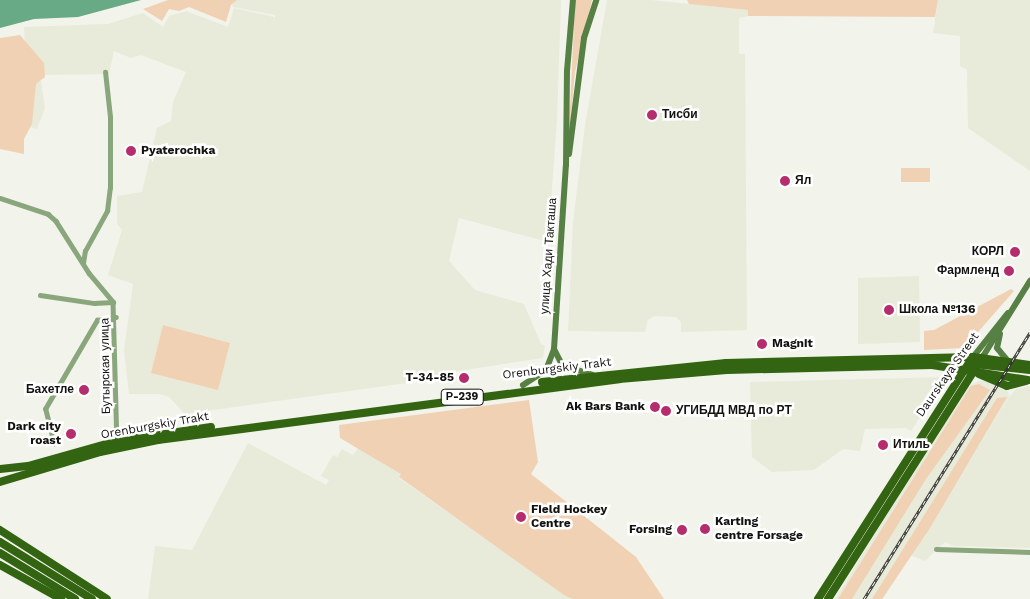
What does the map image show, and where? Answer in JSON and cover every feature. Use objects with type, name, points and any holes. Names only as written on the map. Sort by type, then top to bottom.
[{"type":"main road","points":[[978,360],[1008,361],[1030,365]]},
{"type":"main road","points":[[978,360],[1010,370],[1030,370]]},
{"type":"main road","name":"Daurskaya Street","points":[[818,599],[963,370],[978,360]]},
{"type":"main road","name":"Daurskaya Street","points":[[828,599],[973,371],[978,360]]},
{"type":"main road","name":"Orenburgskiy Trakt","points":[[0,470],[28,466],[117,441],[592,375],[726,363],[978,360]]},
{"type":"main road","name":"Orenburgskiy Trakt","points":[[0,482],[100,452],[158,440],[531,388],[702,372],[932,365],[1029,380]]},
{"type":"main road","points":[[0,530],[107,599]]},
{"type":"main road","points":[[1,543],[92,599]]},
{"type":"main road","points":[[0,553],[76,599]]},
{"type":"main road","points":[[0,565],[61,599]]},
{"type":"street","name":"улица Хади Такташа","points":[[523,385],[546,370],[554,349],[566,165],[567,71],[572,0]]},
{"type":"street","name":"улица Хади Такташа","points":[[566,165],[584,38],[596,0]]},
{"type":"street","points":[[83,263],[85,250],[107,211],[110,188],[110,117],[105,72]]},
{"type":"street","name":"Бутырская улица","points":[[0,198],[48,214],[56,220],[83,263],[113,302],[116,318],[117,441]]},
{"type":"street","name":"Daurskaya Street","points":[[978,360],[1004,325],[1030,281]]},
{"type":"street","name":"Daurskaya Street","points":[[978,360],[1022,294]]},
{"type":"street","points":[[40,295],[94,303],[113,302]]},
{"type":"street","points":[[54,444],[45,409],[97,320],[116,318]]},
{"type":"street","points":[[1004,325],[997,348],[1008,361]]},
{"type":"street","points":[[554,349],[562,365],[592,375]]},
{"type":"street","points":[[936,549],[1030,552]]},
{"type":"street","points":[[836,568],[844,572]]},
{"type":"shaded area","points":[[0,0],[141,0],[78,17],[34,19],[0,28]]},
{"type":"shaded area","points":[[168,0],[237,0],[231,5],[226,22],[189,7],[179,11],[169,9],[162,21],[143,9]]},
{"type":"shaded area","points":[[231,0],[561,0],[557,120],[548,242],[459,218],[449,261],[475,290],[524,304],[541,344],[545,346],[543,358],[458,371],[428,380],[185,414],[169,397],[159,394],[129,394],[124,350],[133,284],[108,275],[122,230],[117,224],[117,196],[142,192],[157,128],[171,121],[173,102],[186,72],[141,55],[131,58],[114,51],[109,74],[40,75],[45,108],[37,129],[30,127],[24,27],[108,24],[143,13],[163,27],[169,16],[186,11],[228,27],[234,8],[274,17],[274,21],[275,15],[233,7]]},
{"type":"shaded area","points":[[575,0],[592,0],[575,72],[568,151]]},
{"type":"shaded area","points":[[607,0],[651,0],[748,10],[748,16],[739,18],[739,54],[745,54],[747,330],[681,332],[681,322],[676,317],[654,316],[648,320],[645,332],[568,331],[573,222],[585,125]]},
{"type":"shaded area","points":[[687,0],[938,0],[935,17],[748,16],[748,10],[689,4]]},
{"type":"shaded area","points":[[938,0],[1030,0],[1030,171],[968,128],[967,70],[960,66],[960,36],[933,33]]},
{"type":"shaded area","points":[[20,35],[44,63],[45,77],[36,84],[32,124],[24,139],[24,154],[0,149],[0,38]]},
{"type":"shaded area","points":[[901,168],[930,168],[930,182],[901,182]]},
{"type":"shaded area","name":"Школа №136","points":[[919,276],[920,342],[858,344],[858,278]]},
{"type":"shaded area","points":[[1011,289],[1014,291],[964,348],[924,350],[924,331],[934,330]]},
{"type":"shaded area","points":[[163,325],[230,343],[218,390],[151,373]]},
{"type":"shaded area","points":[[945,377],[911,431],[906,428],[865,429],[860,451],[843,449],[814,470],[772,472],[752,457],[750,382]]},
{"type":"shaded area","points":[[982,380],[1008,391],[1009,397],[912,553],[1010,396],[1016,389],[1030,386],[1030,548],[954,546],[945,542],[925,561],[911,555],[883,599],[835,599],[966,387]]},
{"type":"shaded area","points":[[979,384],[990,390],[926,479],[852,599],[838,599],[971,386]]},
{"type":"shaded area","points":[[1007,397],[930,528],[882,599],[872,599],[997,398]]},
{"type":"shaded area","name":"Field Hockey Centre","points":[[529,400],[538,462],[531,474],[636,557],[664,599],[572,599],[399,477],[401,474],[340,438],[339,425]]},
{"type":"shaded area","points":[[248,443],[326,485],[329,480],[321,476],[333,455],[337,457],[342,449],[353,455],[358,448],[401,474],[399,478],[572,599],[148,599],[155,546],[192,550]]},
{"type":"railway","points":[[864,599],[1030,332]]},
{"type":"place","name":"Тисби","points":[[652,115]]},
{"type":"place","name":"Pyaterochka","points":[[131,151]]},
{"type":"place","name":"Ял","points":[[785,181]]},
{"type":"place","name":"КОРЛ","points":[[1015,252]]},
{"type":"place","name":"Фармленд","points":[[1009,271]]},
{"type":"place","name":"Школа №136","points":[[889,310]]},
{"type":"place","name":"Magnit","points":[[762,344]]},
{"type":"place","name":"T-34-85","points":[[464,378]]},
{"type":"place","name":"Бахетле","points":[[84,390]]},
{"type":"place","name":"Ak Bars Bank","points":[[655,407]]},
{"type":"place","name":"УГИБДД МВД по РТ","points":[[666,411]]},
{"type":"place","name":"Dark city roast","points":[[71,434]]},
{"type":"place","name":"Итиль","points":[[883,445]]},
{"type":"place","name":"Field Hockey Centre","points":[[521,517]]},
{"type":"place","name":"Karting centre Forsage","points":[[705,529]]},
{"type":"place","name":"Forsing","points":[[682,530]]}]
